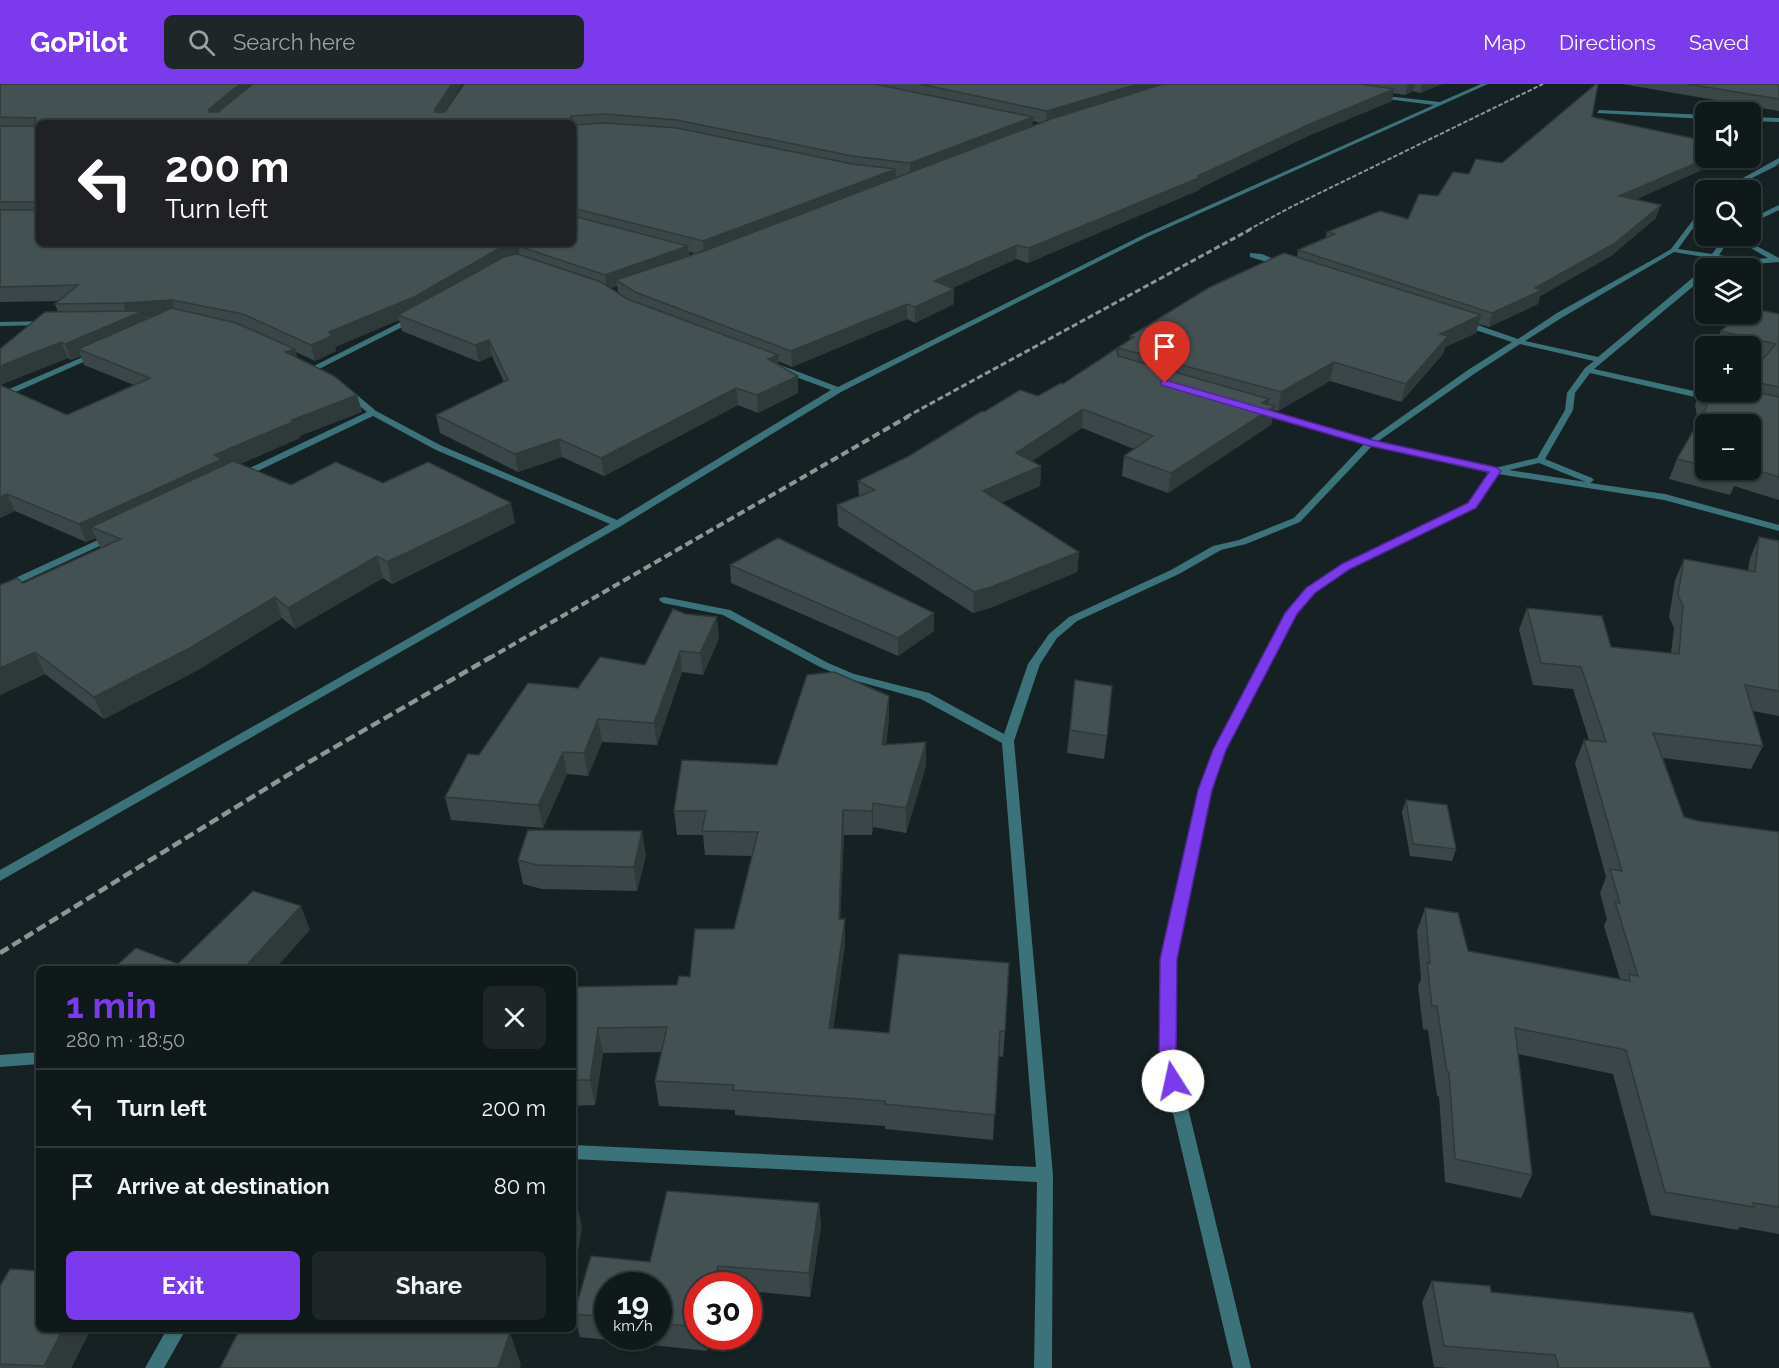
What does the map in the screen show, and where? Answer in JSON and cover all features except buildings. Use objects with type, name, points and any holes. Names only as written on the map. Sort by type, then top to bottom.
[{"type":"street","points":[[0,876],[618,524],[838,390],[1145,236],[1485,84]]},
{"type":"street","points":[[1366,94],[1443,104]]},
{"type":"street","points":[[1599,112],[1695,116]]},
{"type":"street","points":[[1761,119],[1779,120]]},
{"type":"street","points":[[1744,180],[1774,165],[1779,160]]},
{"type":"street","points":[[1761,216],[1779,207]]},
{"type":"street","points":[[1043,1368],[1045,1175],[1008,741],[1034,664],[1053,636],[1073,619],[1175,572],[1217,548],[1242,542],[1297,520],[1370,443],[1471,372],[1560,315],[1664,257],[1673,250],[1695,220]]},
{"type":"street","points":[[1715,256],[1722,246]]},
{"type":"street","points":[[1752,246],[1778,260]]},
{"type":"street","points":[[1673,250],[1726,258]]},
{"type":"street","points":[[1259,256],[1253,255],[1296,269]]},
{"type":"street","points":[[1761,262],[1778,260]]},
{"type":"street","points":[[1540,460],[1569,410],[1571,393],[1588,370],[1695,281]]},
{"type":"street","points":[[316,368],[421,316]]},
{"type":"street","points":[[1456,321],[1520,342],[1600,360]]},
{"type":"street","points":[[0,324],[57,323]]},
{"type":"street","points":[[0,396],[103,352]]},
{"type":"street","points":[[763,361],[838,390]]},
{"type":"street","points":[[307,363],[325,374]]},
{"type":"street","points":[[1588,370],[1695,394]]},
{"type":"street","points":[[341,387],[374,413],[439,448],[618,524]]},
{"type":"street","points":[[1254,409],[1370,443],[1495,471],[1665,497],[1779,528]]},
{"type":"street","points":[[225,483],[374,413]]},
{"type":"street","points":[[1242,1368],[1168,1058],[1168,959],[1205,790],[1220,750],[1291,613],[1310,590],[1365,556],[1472,505],[1495,471],[1540,460],[1610,489]]},
{"type":"street","points":[[0,589],[120,533]]},
{"type":"street","points":[[667,601],[664,600],[726,612],[824,665],[850,676],[925,696],[1008,741]]},
{"type":"street","points":[[0,1061],[36,1058]]},
{"type":"street","points":[[576,1152],[1045,1175]]},
{"type":"street","points":[[154,1368],[175,1332]]},
{"type":"railway","points":[[1248,230],[1543,84]]},
{"type":"railway","points":[[906,417],[1251,229]]},
{"type":"railway","points":[[488,659],[909,416]]},
{"type":"railway","points":[[0,953],[309,762],[491,657]]},
{"type":"route","points":[[1165,383],[1370,443],[1495,471],[1472,505],[1346,566],[1310,590],[1291,613],[1220,750],[1205,790],[1168,959],[1168,1058],[1173,1081]]}]
